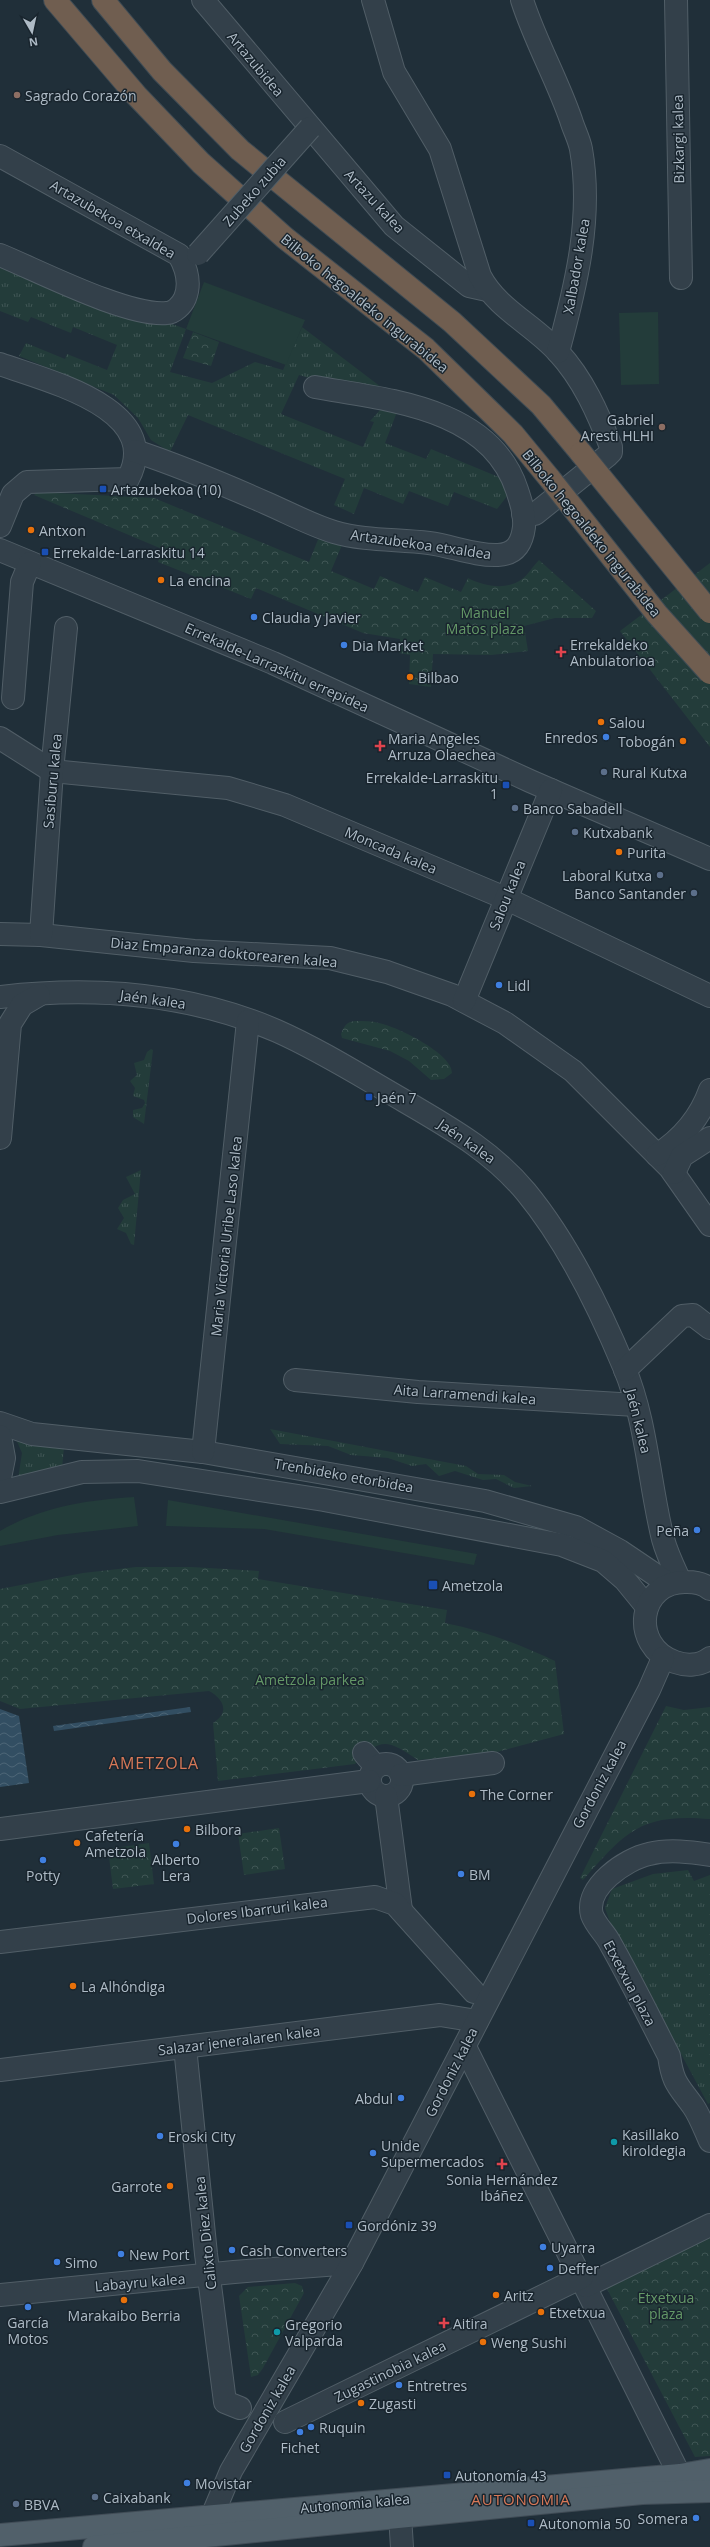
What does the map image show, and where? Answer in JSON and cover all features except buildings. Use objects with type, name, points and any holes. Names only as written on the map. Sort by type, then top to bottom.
[{"type":"highway","name":"Bilboko hegoaldeko ingurabidea","points":[[55,0],[136,95],[201,163],[285,238],[426,349],[513,434],[657,614],[710,673]]},
{"type":"highway","points":[[103,0],[162,71],[240,150],[452,322],[541,405],[710,612]]},
{"type":"main road","name":"Autonomia kalea","points":[[0,2535],[218,2532],[400,2516],[693,2485],[710,2470]]},
{"type":"main road","name":"Autonomia kalea","points":[[94,2547],[218,2532],[693,2485]]},
{"type":"street","name":"Artazubidea","points":[[203,0],[310,128]]},
{"type":"street","points":[[373,0],[394,72],[440,149],[480,276],[487,290],[558,352],[593,401],[611,447],[611,452],[536,514],[523,514]]},
{"type":"street","name":"Xalbador kalea","points":[[522,0],[530,27],[558,84],[581,148],[586,214],[569,310],[558,352]]},
{"type":"street","name":"Bizkargi kalea","points":[[676,0],[681,278]]},
{"type":"street","name":"Zubeko zubia","points":[[198,254],[310,128]]},
{"type":"street","name":"Artazu kalea","points":[[310,128],[394,226],[469,286],[487,290]]},
{"type":"street","name":"Artazubekoa etxaldea","points":[[0,156],[179,255],[186,267],[187,292],[176,309],[168,313],[151,313],[126,307],[0,255]]},
{"type":"street","points":[[0,364],[84,395],[119,417],[134,440],[136,464],[128,479],[27,482],[13,494],[0,526]]},
{"type":"street","name":"Artazubekoa etxaldea","points":[[135,452],[184,467],[334,532],[362,538],[429,543],[499,555],[512,552],[518,546],[522,539],[523,514],[515,482],[508,469],[481,437],[444,418],[411,404],[315,387]]},
{"type":"street","name":"Errekalde-Larraskitu errepidea","points":[[0,550],[273,663],[551,790],[710,859]]},
{"type":"street","points":[[13,698],[22,582],[30,563]]},
{"type":"street","name":"Sasiburu kalea","points":[[41,935],[52,771],[66,628]]},
{"type":"street","points":[[0,738],[52,771]]},
{"type":"street","name":"Moncada kalea","points":[[52,771],[228,788],[285,806],[505,898],[710,996]]},
{"type":"street","name":"Salou kalea","points":[[464,1001],[505,898],[551,790]]},
{"type":"street","name":"Diaz Emparanza doktorearen kalea","points":[[0,934],[41,935],[194,951],[330,958],[387,972],[464,1001],[505,1023],[573,1071],[674,1173],[710,1225]]},
{"type":"street","name":"Jaén kalea","points":[[0,997],[117,994],[172,998],[248,1021],[277,1031],[337,1062],[469,1139],[491,1155],[526,1192],[578,1270],[625,1370],[636,1405],[664,1542],[675,1583]]},
{"type":"street","points":[[0,1138],[10,1024],[22,1005],[39,995]]},
{"type":"street","points":[[0,1003],[10,1024]]},
{"type":"street","name":"Maria Victoria Uribe Laso kalea","points":[[203,1452],[248,1021]]},
{"type":"street","points":[[658,1156],[681,1137],[708,1109]]},
{"type":"street","points":[[674,1173],[682,1156],[710,1138]]},
{"type":"street","points":[[625,1370],[637,1361],[682,1316],[694,1315],[710,1328]]},
{"type":"street","name":"Aita Larramendi kalea","points":[[295,1380],[426,1392],[636,1405]]},
{"type":"street","name":"Trenbideko etorbidea","points":[[0,1424],[32,1434],[203,1452],[351,1476],[485,1501],[531,1512],[576,1527],[675,1583]]},
{"type":"street","points":[[0,1436],[4,1458],[0,1478]]},
{"type":"street","name":"Trenbideko etorbidea","points":[[0,1492],[82,1472],[138,1471],[324,1500],[562,1545],[603,1561],[625,1580],[647,1607]]},
{"type":"street","points":[[706,1663],[681,1664],[663,1658],[650,1644],[645,1632],[644,1620],[647,1607],[652,1598],[675,1583],[694,1582],[709,1585]]},
{"type":"street","name":"Gordoniz kalea","points":[[218,2532],[226,2487],[231,2471],[352,2264],[649,1690],[663,1658]]},
{"type":"street","points":[[0,1829],[381,1765],[493,1763]]},
{"type":"street","points":[[381,1765],[374,1791],[386,1796],[401,1910]]},
{"type":"street","name":"Etxetxua plaza","points":[[710,1854],[684,1851],[649,1854],[615,1870],[597,1887],[591,1902],[592,1914],[596,1923],[609,1941],[669,2056],[671,2072],[676,2087],[694,2107],[710,2140]]},
{"type":"street","name":"Dolores Ibarruri kalea","points":[[0,1942],[356,1898],[375,1897],[395,1904],[474,1992]]},
{"type":"street","name":"Salazar jeneralaren kalea","points":[[0,2070],[440,2015],[477,2021]]},
{"type":"street","name":"Calixto Diez kalea","points":[[185,2047],[208,2275],[225,2402],[240,2408]]},
{"type":"street","points":[[465,2047],[584,2282],[693,2485]]},
{"type":"street","points":[[584,2282],[710,2225]]},
{"type":"street","name":"Labayru kalea","points":[[0,2295],[318,2264],[352,2264]]},
{"type":"street","name":"Zugastinobia kalea","points":[[285,2422],[584,2282]]},
{"type":"street","points":[[400,2516],[402,2547]]},
{"type":"green space","points":[[0,263],[186,329],[170,372],[212,383],[255,362],[283,370],[302,327],[385,390],[337,386],[299,375],[281,414],[363,447],[374,422],[370,421],[381,409],[397,412],[385,443],[426,459],[431,449],[501,478],[508,495],[497,509],[454,492],[448,506],[409,491],[403,504],[364,488],[354,514],[334,505],[345,479],[188,415],[170,452],[151,440],[138,418],[114,395],[19,356],[26,343],[65,359],[67,354],[107,370],[117,345],[73,327],[71,333],[31,317],[28,322],[0,311]]},
{"type":"green space","points":[[204,282],[305,320],[286,365],[186,329]]},
{"type":"green space","points":[[658,312],[659,384],[621,385],[619,313]]},
{"type":"green space","points":[[193,332],[219,342],[211,366],[183,358]]},
{"type":"green space","name":"Manuel Matos plaza","points":[[37,492],[154,498],[309,562],[319,537],[342,545],[331,571],[374,589],[380,576],[418,592],[425,577],[461,592],[468,578],[488,585],[509,585],[516,583],[524,577],[539,560],[596,611],[592,618],[555,618],[524,626],[528,651],[491,655],[433,654],[431,687],[409,684],[410,655],[399,653],[400,639],[363,633],[256,588],[251,599],[158,562],[162,549],[34,495]]},
{"type":"green space","points":[[710,563],[710,747],[620,631]]},
{"type":"green space","points":[[355,1021],[370,1021],[379,1023],[399,1030],[423,1042],[444,1058],[450,1066],[452,1073],[444,1079],[431,1080],[409,1061],[390,1051],[342,1038],[341,1034],[347,1023]]},
{"type":"green space","points":[[151,1049],[153,1050],[144,1124],[133,1117],[133,1110],[142,1108],[145,1103],[144,1100],[133,1096],[135,1088],[130,1081],[137,1075],[134,1063],[144,1060],[147,1052]]},
{"type":"green space","points":[[141,1170],[134,1245],[131,1244],[126,1233],[117,1229],[124,1218],[118,1208],[123,1200],[135,1194],[126,1177]]},
{"type":"green space","points":[[270,1429],[466,1466],[478,1474],[504,1475],[515,1482],[532,1486],[514,1488],[496,1479],[483,1480],[455,1471],[439,1476],[426,1464],[412,1466],[388,1458],[351,1455],[328,1446],[280,1444]]},
{"type":"green space","points":[[16,1439],[31,1444],[64,1447],[62,1469],[18,1479],[22,1453]]},
{"type":"green space","points":[[134,1497],[138,1526],[58,1535],[0,1546],[0,1531],[48,1510],[99,1500]]},
{"type":"green space","points":[[168,1500],[477,1554],[474,1565],[264,1529],[166,1526]]},
{"type":"green space","name":"Ametzola parkea","points":[[136,1567],[191,1567],[259,1571],[258,1579],[447,1610],[445,1623],[502,1639],[555,1661],[564,1734],[493,1753],[418,1760],[399,1748],[385,1744],[378,1745],[372,1749],[355,1764],[218,1781],[213,1723],[222,1715],[223,1706],[218,1698],[209,1691],[20,1709],[0,1701],[0,1589],[83,1573]]},
{"type":"green space","points":[[666,1706],[684,1710],[710,1707],[710,1819],[667,1819],[651,1823],[637,1829],[611,1849],[583,1880],[580,1878]]},
{"type":"green space","points":[[279,1828],[285,1869],[244,1875],[238,1834]]},
{"type":"green space","points":[[149,1843],[154,1884],[113,1889],[108,1849]]},
{"type":"green space","points":[[688,1870],[694,1881],[710,1875],[710,2103],[708,2104],[610,1922],[605,1908],[612,1889],[653,1874]]},
{"type":"green space","name":"Etxetxua plaza","points":[[710,2234],[710,2456],[695,2457],[605,2285]]},
{"type":"green space","points":[[295,2283],[302,2286],[304,2293],[263,2368],[258,2375],[251,2377],[239,2296],[248,2287]]},
{"type":"water","points":[[190,1707],[191,1712],[54,1731],[53,1726]]},
{"type":"water","points":[[0,1709],[19,1716],[29,1783],[0,1787]]},
{"type":"place","name":"Sagrado Corazón","points":[[17,95]]},
{"type":"place","name":"Gabriel Aresti HLHI","points":[[662,427]]},
{"type":"place","name":"Artazubekoa (10)","points":[[103,489]]},
{"type":"place","name":"Antxon","points":[[31,530]]},
{"type":"place","name":"Errekalde-Larraskitu 14","points":[[45,552]]},
{"type":"place","name":"La encina","points":[[161,580]]},
{"type":"place","name":"Claudia y Javier","points":[[254,617]]},
{"type":"place","name":"Dia Market","points":[[344,645]]},
{"type":"place","name":"Errekaldeko Anbulatorioa","points":[[561,652]]},
{"type":"place","name":"Bilbao","points":[[410,677]]},
{"type":"place","name":"Salou","points":[[601,722]]},
{"type":"place","name":"Enredos","points":[[606,737]]},
{"type":"place","name":"Tobogán","points":[[683,741]]},
{"type":"place","name":"Maria Angeles Arruza Olaechea","points":[[380,746]]},
{"type":"place","name":"Rural Kutxa","points":[[604,772]]},
{"type":"place","name":"Errekalde-Larraskitu 1","points":[[506,785]]},
{"type":"place","name":"Banco Sabadell","points":[[515,808]]},
{"type":"place","name":"Kutxabank","points":[[575,832]]},
{"type":"place","name":"Purita","points":[[619,852]]},
{"type":"place","name":"Laboral Kutxa","points":[[660,875]]},
{"type":"place","name":"Banco Santander","points":[[694,893]]},
{"type":"place","name":"Lidl","points":[[499,985]]},
{"type":"place","name":"Jaén 7","points":[[369,1097]]},
{"type":"place","name":"Peña","points":[[697,1530]]},
{"type":"place","name":"Ametzola","points":[[433,1585]]},
{"type":"place","name":"The Corner","points":[[472,1794]]},
{"type":"place","name":"Bilbora","points":[[187,1829]]},
{"type":"place","name":"Cafetería Ametzola","points":[[77,1843]]},
{"type":"place","name":"Alberto Lera","points":[[176,1844]]},
{"type":"place","name":"Potty","points":[[43,1860]]},
{"type":"place","name":"BM","points":[[461,1874]]},
{"type":"place","name":"La Alhóndiga","points":[[73,1986]]},
{"type":"place","name":"Abdul","points":[[401,2098]]},
{"type":"place","name":"Eroski City","points":[[160,2136]]},
{"type":"place","name":"Kasillako kiroldegia","points":[[614,2142]]},
{"type":"place","name":"Unide Supermercados","points":[[373,2153]]},
{"type":"place","name":"Sonia Hernández Ibáñez","points":[[502,2164]]},
{"type":"place","name":"Garrote","points":[[170,2186]]},
{"type":"place","name":"Gordóniz 39","points":[[349,2225]]},
{"type":"place","name":"Uyarra","points":[[543,2247]]},
{"type":"place","name":"Cash Converters","points":[[232,2250]]},
{"type":"place","name":"New Port","points":[[121,2254]]},
{"type":"place","name":"Simo","points":[[57,2262]]},
{"type":"place","name":"Deffer","points":[[550,2268]]},
{"type":"place","name":"Aritz","points":[[496,2295]]},
{"type":"place","name":"Marakaibo Berria","points":[[124,2300]]},
{"type":"place","name":"García Motos","points":[[28,2307]]},
{"type":"place","name":"Etxetxua","points":[[541,2312]]},
{"type":"place","name":"Aitira","points":[[444,2323]]},
{"type":"place","name":"Gregorio Valparda","points":[[277,2332]]},
{"type":"place","name":"Weng Sushi","points":[[483,2342]]},
{"type":"place","name":"Entretres","points":[[399,2385]]},
{"type":"place","name":"Zugasti","points":[[361,2403]]},
{"type":"place","name":"Ruquin","points":[[311,2427]]},
{"type":"place","name":"Fichet","points":[[300,2432]]},
{"type":"place","name":"Autonomía 43","points":[[447,2475]]},
{"type":"place","name":"Movistar","points":[[187,2483]]},
{"type":"place","name":"Caixabank","points":[[95,2497]]},
{"type":"place","name":"BBVA","points":[[16,2504]]},
{"type":"place","name":"Somera","points":[[696,2518]]},
{"type":"place","name":"Autonomia 50","points":[[531,2523]]},
{"type":"district","name":"AMETZOLA","points":[[154,1763]]},
{"type":"district","name":"AUTONOMIA","points":[[521,2499]]}]
